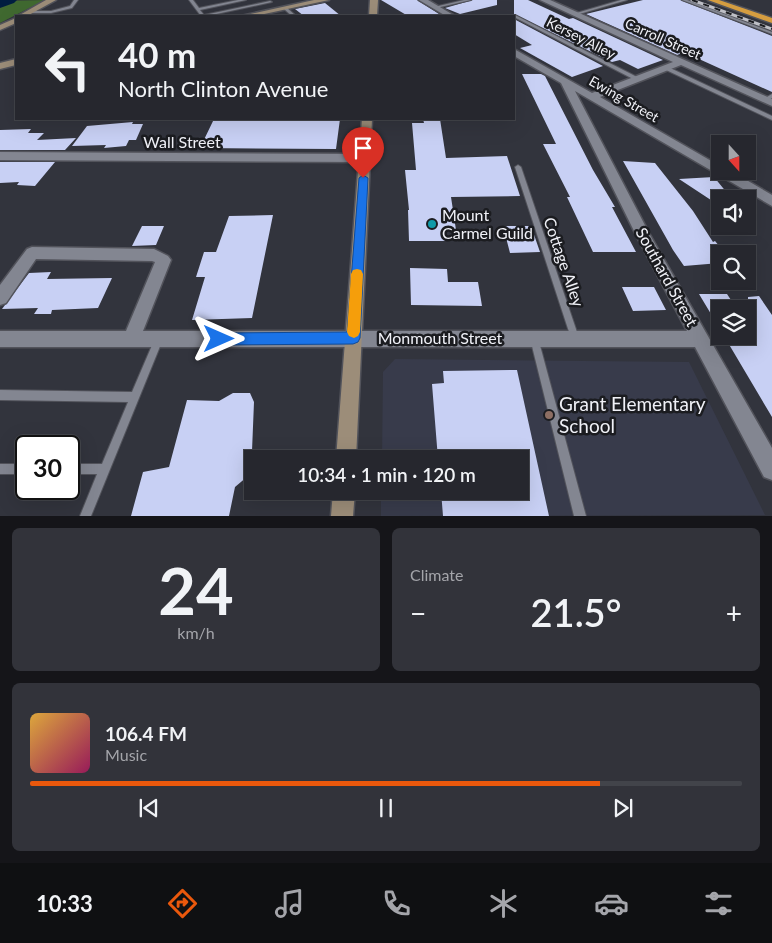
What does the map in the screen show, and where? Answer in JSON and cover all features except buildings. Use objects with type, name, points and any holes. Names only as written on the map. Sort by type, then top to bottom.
[{"type":"highway","points":[[712,0],[772,21]]},
{"type":"highway","points":[[732,0],[772,14]]},
{"type":"street","points":[[24,15],[52,0]]},
{"type":"street","points":[[250,15],[325,0]]},
{"type":"street","points":[[373,15],[374,0]]},
{"type":"street","points":[[423,0],[449,15]]},
{"type":"street","name":"Carroll Street","points":[[544,0],[770,100]]},
{"type":"street","points":[[0,28],[15,20]]},
{"type":"street","name":"Ewing Street","points":[[515,53],[711,166]]},
{"type":"street","points":[[0,66],[15,62]]},
{"type":"street","points":[[515,62],[530,62]]},
{"type":"street","points":[[591,97],[681,62]]},
{"type":"street","name":"Southard Street","points":[[566,83],[634,218],[772,469]]},
{"type":"street","points":[[347,450],[367,120]]},
{"type":"street","name":"Wall Street","points":[[0,156],[365,158]]},
{"type":"street","name":"Ewing Street","points":[[736,180],[772,201]]},
{"type":"street","points":[[0,298],[32,253],[154,255],[163,260],[131,340]]},
{"type":"street","name":"Monmouth Street","points":[[0,338],[131,340],[353,338],[700,339]]},
{"type":"street","points":[[342,516],[343,500]]},
{"type":"lane","points":[[30,12],[51,12],[71,7],[76,0]]},
{"type":"lane","points":[[191,0],[202,15]]},
{"type":"lane","points":[[198,9],[244,0]]},
{"type":"lane","points":[[436,7],[469,0]]},
{"type":"lane","points":[[575,14],[625,0]]},
{"type":"lane","points":[[684,0],[772,33]]},
{"type":"lane","points":[[207,15],[269,1],[292,15]]},
{"type":"lane","name":"Kersey Alley","points":[[515,16],[637,79]]},
{"type":"lane","points":[[666,68],[772,118]]},
{"type":"lane","name":"Cottage Alley","points":[[518,167],[575,338]]},
{"type":"lane","points":[[534,338],[580,516]]},
{"type":"lane","points":[[85,516],[159,340]]},
{"type":"lane","points":[[0,395],[134,397]]},
{"type":"lane","points":[[0,469],[15,469]]},
{"type":"lane","points":[[80,469],[104,469]]},
{"type":"shaded area","name":"Grant Elementary School","points":[[395,359],[689,362],[765,515],[381,516],[381,500],[529,500],[529,450],[382,450],[383,372]]},
{"type":"green space","points":[[45,0],[0,23],[0,1]]},
{"type":"waterway","points":[[0,3],[9,0]]},
{"type":"railway","points":[[692,0],[772,29]]},
{"type":"slow traffic","points":[[354,332],[357,274]]},
{"type":"place","name":"Mount Carmel Guild","points":[[432,224]]},
{"type":"place","name":"Grant Elementary School","points":[[549,415]]},
{"type":"route","points":[[219,339],[353,338],[363,178]]}]
